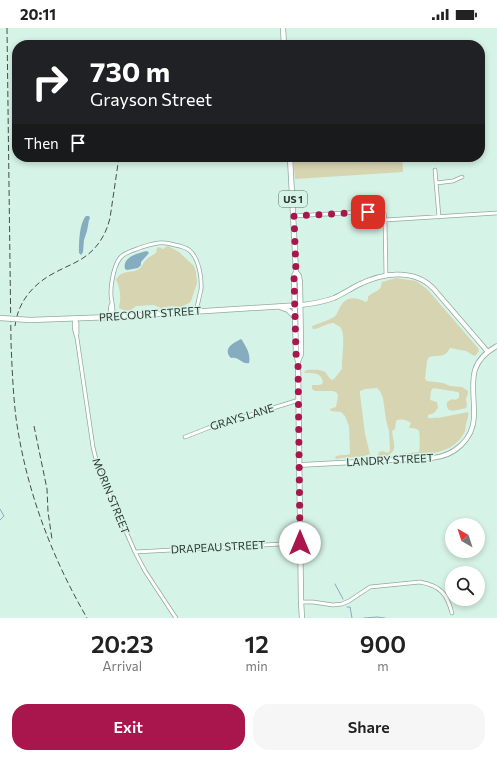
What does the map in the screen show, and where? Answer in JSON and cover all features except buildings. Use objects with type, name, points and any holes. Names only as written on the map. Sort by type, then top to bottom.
[{"type":"main road","points":[[283,28],[284,40]]},
{"type":"main road","name":"US 1","points":[[290,162],[296,272],[294,276],[299,400],[302,618]]},
{"type":"main road","name":"US 1","points":[[296,272],[299,276],[301,305],[301,354],[298,361]]},
{"type":"main road","name":"PRECOURT STREET","points":[[0,318],[30,320],[74,319],[301,305]]},
{"type":"main road","points":[[278,306],[288,310],[295,317]]},
{"type":"street","points":[[435,170],[439,217]]},
{"type":"street","points":[[436,183],[453,181],[462,177]]},
{"type":"street","points":[[294,216],[379,211],[384,213],[386,276]]},
{"type":"street","points":[[385,220],[497,213]]},
{"type":"street","points":[[112,317],[110,307],[112,303],[112,283],[117,263],[121,256],[160,242],[166,242],[188,249],[195,258],[201,284],[196,311]]},
{"type":"street","points":[[301,305],[317,303],[330,299],[368,281],[386,276],[397,274],[410,275],[430,284],[488,352]]},
{"type":"street","name":"MORIN STREET","points":[[74,319],[73,324],[77,338],[93,447],[102,479],[145,571],[176,618]]},
{"type":"street","name":"LANDRY STREET","points":[[300,465],[432,458],[453,452],[464,442],[471,430],[474,416],[472,386],[475,370],[479,362],[488,352],[497,346]]},
{"type":"street","name":"GRAYS LANE","points":[[185,437],[208,428],[299,400]]},
{"type":"street","name":"DRAPEAU STREET","points":[[135,552],[300,543]]},
{"type":"street","points":[[301,602],[339,605],[346,603],[370,587],[420,582],[438,589],[448,601],[452,613]]},
{"type":"shaded area","points":[[293,162],[402,162],[403,172],[295,179]]},
{"type":"shaded area","points":[[168,246],[179,252],[194,266],[197,283],[191,301],[181,307],[171,306],[161,308],[154,305],[136,306],[130,310],[119,308],[120,293],[116,280],[118,277],[121,274],[139,269],[146,260],[156,253],[158,247],[163,249]]},
{"type":"shaded area","points":[[396,278],[416,281],[427,289],[478,348],[479,351],[475,356],[466,351],[450,348],[446,354],[429,357],[427,361],[425,379],[427,381],[462,387],[468,391],[466,408],[453,411],[448,409],[447,402],[452,399],[455,400],[459,398],[459,393],[433,388],[431,391],[430,400],[437,402],[438,408],[434,413],[428,415],[428,418],[438,418],[468,412],[465,431],[459,440],[446,449],[430,454],[405,456],[402,454],[419,452],[419,431],[409,428],[411,423],[404,420],[398,420],[396,421],[395,429],[392,431],[394,449],[391,454],[381,458],[378,455],[379,452],[383,451],[387,453],[390,451],[389,431],[383,398],[377,388],[365,389],[360,391],[360,394],[365,434],[370,454],[336,459],[335,457],[337,456],[350,454],[349,426],[345,416],[341,412],[331,411],[330,409],[336,407],[338,396],[337,393],[333,391],[315,391],[312,389],[312,385],[320,385],[323,383],[321,377],[317,374],[304,372],[307,370],[321,370],[325,372],[332,380],[334,379],[342,369],[343,334],[339,326],[334,323],[315,329],[313,329],[312,326],[334,317],[341,305],[347,299],[354,298],[366,302],[370,295],[380,289],[382,282]]},
{"type":"water","points":[[86,216],[89,216],[90,218],[84,240],[83,252],[81,255],[79,253],[80,234],[82,224]]},
{"type":"water","points":[[147,251],[149,253],[138,268],[125,269],[126,261],[128,259],[135,254]]},
{"type":"water","points":[[241,339],[249,354],[249,363],[244,363],[236,358],[231,358],[228,352],[228,349],[235,342]]},
{"type":"waterway","points":[[0,509],[4,516],[0,520]]},
{"type":"waterway","points":[[335,584],[343,599]]},
{"type":"waterway","points":[[347,607],[350,607],[352,618]]},
{"type":"waterway","points":[[364,618],[385,618]]},
{"type":"railway","points":[[7,28],[11,342],[16,418],[20,444],[33,496],[51,546],[62,571],[87,618]]},
{"type":"railway","points":[[15,326],[23,301],[34,287],[48,276],[83,258],[97,246],[106,230],[110,218],[118,162]]},
{"type":"railway","points":[[34,426],[47,489],[48,512],[52,539]]},
{"type":"route","points":[[300,543],[298,361],[296,354],[294,216],[368,212]]}]
